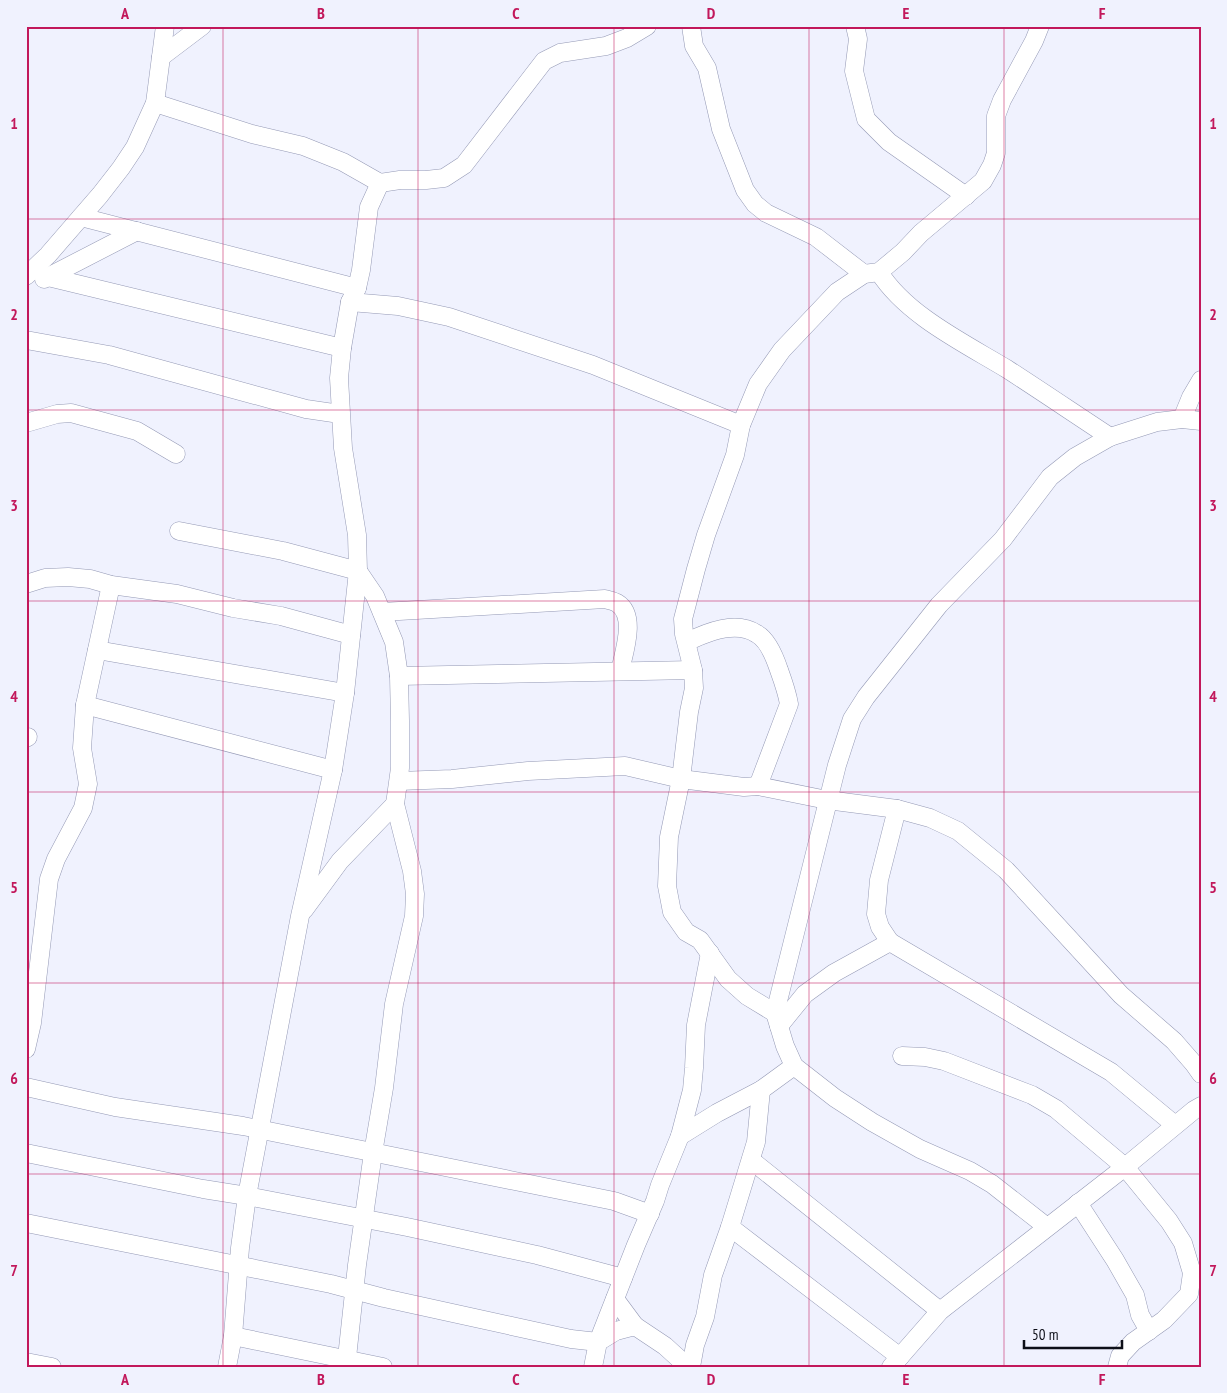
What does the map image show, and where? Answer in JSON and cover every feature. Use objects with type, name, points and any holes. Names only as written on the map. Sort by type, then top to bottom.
[{"type":"street","points":[[26,276],[48,255],[81,217],[130,154],[155,103],[165,26]]},
{"type":"street","points":[[161,57],[202,26]]},
{"type":"street","points":[[155,103],[252,134],[303,146],[343,162],[380,184],[444,178],[464,165],[544,61],[560,52],[606,46],[627,38],[646,26]]},
{"type":"street","points":[[691,26],[694,46],[707,68],[721,129],[745,190],[755,204],[766,213],[816,237],[872,273],[932,322],[1110,437]]},
{"type":"street","points":[[855,26],[858,39],[854,71],[866,119],[889,142],[966,196]]},
{"type":"street","points":[[777,1020],[728,979],[700,940],[686,932],[672,912],[667,886],[668,837],[681,779],[689,712],[694,688],[693,670],[683,619],[706,535],[734,455],[741,425],[758,384],[782,350],[838,292],[872,273],[903,252],[921,233],[983,181],[996,153],[996,116],[1002,100],[1034,42],[1040,26]]},
{"type":"street","points":[[227,1367],[233,1336],[247,1196],[300,916],[333,770],[345,693],[358,571],[357,534],[343,448],[339,378],[342,348],[370,207],[380,184]]},
{"type":"street","points":[[81,217],[137,231],[354,295],[449,317],[593,365],[741,425]]},
{"type":"street","points":[[26,288],[137,231]]},
{"type":"street","points":[[48,276],[342,348]]},
{"type":"street","points":[[26,340],[108,355],[306,409],[340,414]]},
{"type":"street","points":[[1182,419],[1191,397],[1201,380]]},
{"type":"street","points":[[26,423],[57,414],[71,413],[137,431],[176,454]]},
{"type":"street","points":[[1047,1227],[992,1184],[970,1171],[920,1149],[872,1122],[835,1098],[794,1066],[784,1046],[777,1020],[827,800],[852,720],[866,697],[938,606],[1003,539],[1050,478],[1075,457],[1110,437],[1157,422],[1182,419],[1201,421]]},
{"type":"street","points":[[179,531],[283,550],[358,571],[375,596],[394,642],[399,676],[400,721],[399,781],[394,804],[412,871],[415,894],[414,916],[394,1004],[384,1088],[354,1290],[347,1363]]},
{"type":"street","points":[[26,584],[45,578],[68,577],[90,579],[111,585],[177,594],[233,608],[288,618],[351,635]]},
{"type":"street","points":[[26,1049],[49,879],[56,859],[82,808],[88,784],[82,748],[85,705],[111,585]]},
{"type":"street","points":[[382,612],[605,600],[616,603],[626,612],[628,624],[620,671]]},
{"type":"street","points":[[687,642],[705,633],[726,628],[742,628],[758,634],[766,642],[776,662],[788,695],[789,704],[758,786]]},
{"type":"street","points":[[97,650],[345,693]]},
{"type":"street","points":[[399,676],[693,670]]},
{"type":"street","points":[[85,705],[333,770]]},
{"type":"street","points":[[399,781],[452,779],[528,771],[625,766],[681,779],[744,787],[758,786],[827,800],[897,809],[930,818],[958,831],[1006,870],[1121,995],[1174,1041],[1201,1074]]},
{"type":"street","points":[[300,916],[340,861],[394,804]]},
{"type":"street","points":[[897,809],[879,880],[876,914],[880,927],[890,942],[1111,1072],[1175,1125]]},
{"type":"street","points":[[777,1020],[812,989],[834,973],[890,942]]},
{"type":"street","points":[[593,1367],[598,1342],[680,1136],[692,1090],[696,1025],[710,953]]},
{"type":"street","points":[[902,1056],[926,1057],[944,1061],[1032,1096],[1056,1109],[1125,1167],[1169,1221],[1182,1243],[1192,1273],[1189,1294],[1164,1320],[1133,1342],[1120,1356],[1117,1367]]},
{"type":"street","points":[[680,1136],[717,1113],[761,1090],[794,1066]]},
{"type":"street","points":[[26,1087],[115,1107],[202,1119],[614,1201],[650,1214]]},
{"type":"street","points":[[615,1299],[635,1326],[666,1346],[689,1367],[705,1317],[713,1274],[730,1228],[756,1142],[761,1090]]},
{"type":"street","points":[[730,1228],[895,1362],[940,1311],[1201,1106]]},
{"type":"street","points":[[26,1153],[537,1255],[623,1278]]},
{"type":"street","points":[[751,1160],[940,1311]]},
{"type":"street","points":[[1078,1204],[1136,1295],[1140,1315],[1148,1331]]},
{"type":"street","points":[[26,1223],[332,1284],[561,1337],[598,1342],[616,1331],[635,1326]]},
{"type":"street","points":[[233,1336],[347,1363],[384,1367]]},
{"type":"street","points":[[26,1362],[52,1367]]}]
